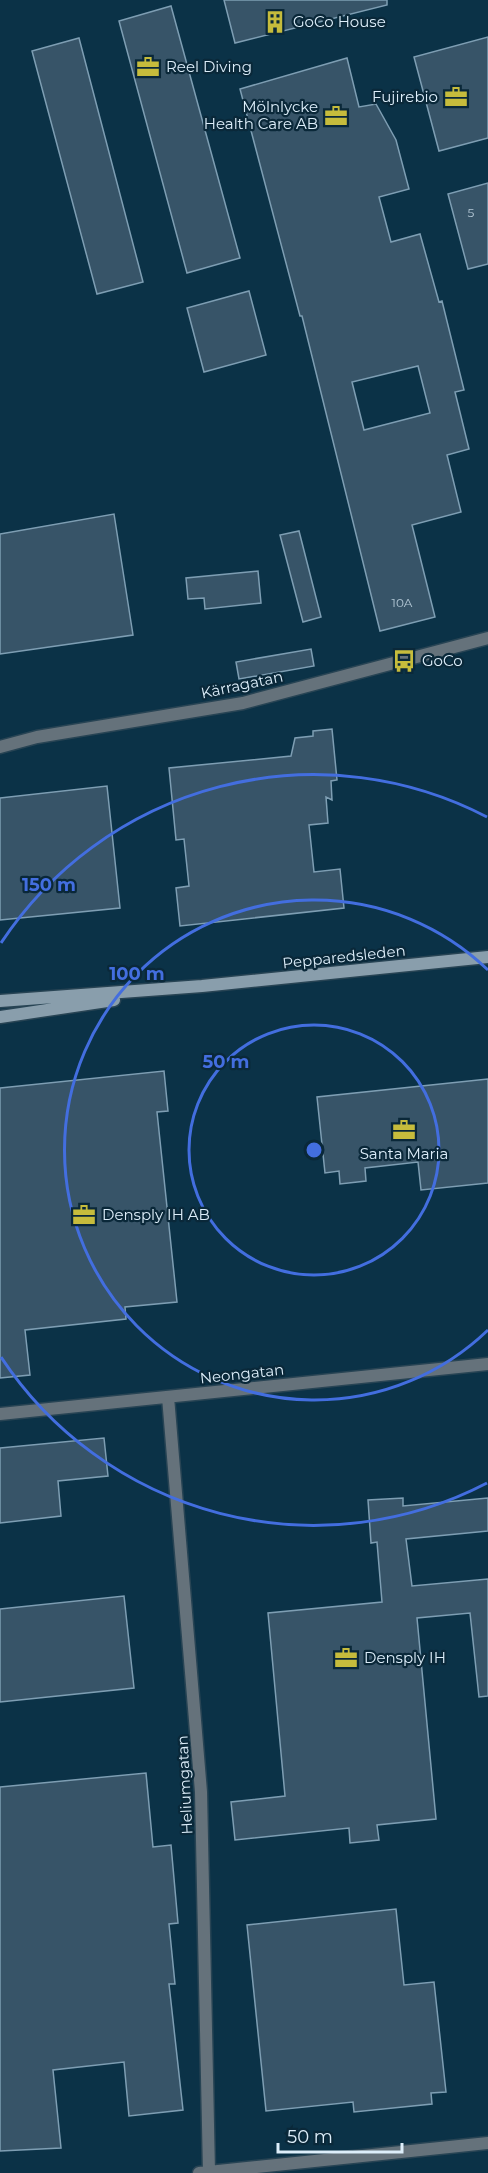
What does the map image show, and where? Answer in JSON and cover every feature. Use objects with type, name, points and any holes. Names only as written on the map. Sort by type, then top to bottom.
[{"type":"street","name":"Kärragatan","points":[[0,747],[37,737],[243,703],[488,638]]},
{"type":"street","name":"Pepparedsleden","points":[[0,1001],[202,986],[488,957]]},
{"type":"street","name":"Pepparedsleden","points":[[0,1017],[202,986]]},
{"type":"street","name":"Neongatan","points":[[0,1414],[488,1364]]},
{"type":"street","name":"Heliumgatan","points":[[168,1397],[201,1792],[204,2173]]},
{"type":"street","points":[[204,2173],[488,2143]]},
{"type":"shaded area","points":[[0,0],[488,0],[488,2173],[0,2173]]},
{"type":"building","name":"GoCo House","points":[[224,0],[387,0],[387,5],[235,43]]},
{"type":"building","points":[[171,6],[240,258],[187,273],[119,21]]},
{"type":"building","name":"Fujirebio","points":[[488,37],[488,138],[439,151],[414,57]]},
{"type":"building","points":[[79,38],[143,282],[97,294],[32,51]]},
{"type":"building","points":[[347,58],[359,107],[376,104],[396,140],[409,189],[379,197],[391,242],[420,234],[439,302],[442,301],[464,390],[455,392],[469,449],[447,455],[461,512],[412,525],[435,617],[380,631],[302,316],[300,316],[240,89]],"holes":[[[418,366],[430,413],[364,430],[352,382]]]},
{"type":"building","points":[[488,183],[488,264],[468,269],[448,194]]},
{"type":"building","points":[[249,291],[266,355],[204,372],[187,308]]},
{"type":"building","points":[[114,514],[133,635],[0,654],[0,534]]},
{"type":"building","points":[[299,531],[321,617],[303,622],[280,535]]},
{"type":"building","points":[[258,571],[261,603],[205,609],[204,598],[188,599],[186,578]]},
{"type":"building","points":[[311,649],[314,666],[239,679],[236,662]]},
{"type":"building","points":[[332,729],[337,780],[331,781],[332,800],[326,797],[328,823],[309,825],[314,872],[340,869],[344,908],[180,926],[176,888],[189,886],[184,839],[176,840],[169,768],[291,756],[295,738],[313,736],[313,731]]},
{"type":"building","points":[[107,786],[120,908],[0,920],[0,798]]},
{"type":"building","name":"Densply IH AB","points":[[164,1071],[168,1111],[157,1112],[177,1302],[125,1307],[126,1319],[25,1330],[30,1375],[0,1378],[0,1088]]},
{"type":"building","name":"Santa Maria","points":[[488,1079],[488,1183],[421,1190],[418,1162],[365,1168],[366,1181],[340,1184],[339,1171],[325,1173],[317,1097]]},
{"type":"building","points":[[104,1438],[108,1476],[58,1481],[61,1516],[0,1523],[0,1448]]},
{"type":"building","name":"Densply IH","points":[[403,1498],[403,1506],[488,1498],[488,1531],[406,1539],[412,1586],[488,1579],[488,1696],[479,1697],[470,1613],[417,1618],[436,1819],[377,1825],[379,1840],[350,1843],[349,1828],[235,1840],[231,1802],[285,1796],[268,1613],[382,1602],[377,1542],[371,1543],[368,1500]]},
{"type":"building","points":[[124,1596],[134,1688],[0,1702],[0,1609]]},
{"type":"building","points":[[146,1773],[153,1847],[171,1845],[178,1923],[169,1924],[175,1984],[169,1984],[183,2110],[129,2116],[124,2062],[53,2070],[61,2148],[0,2151],[0,1787]]},
{"type":"building","points":[[396,1909],[404,1985],[434,1982],[446,2092],[431,2093],[432,2104],[354,2112],[353,2102],[266,2111],[247,1925]]},
{"type":"place","name":"GoCo House","points":[[275,22]]},
{"type":"place","name":"Reel Diving","points":[[148,67]]},
{"type":"place","name":"Fujirebio","points":[[456,97]]},
{"type":"place","name":"Mölnlycke Health Care AB","points":[[336,116]]},
{"type":"place","name":"GoCo","points":[[404,661]]},
{"type":"place","name":"Santa Maria","points":[[404,1130]]},
{"type":"place","name":"Densply IH AB","points":[[84,1215]]},
{"type":"place","name":"Densply IH","points":[[346,1658]]}]
